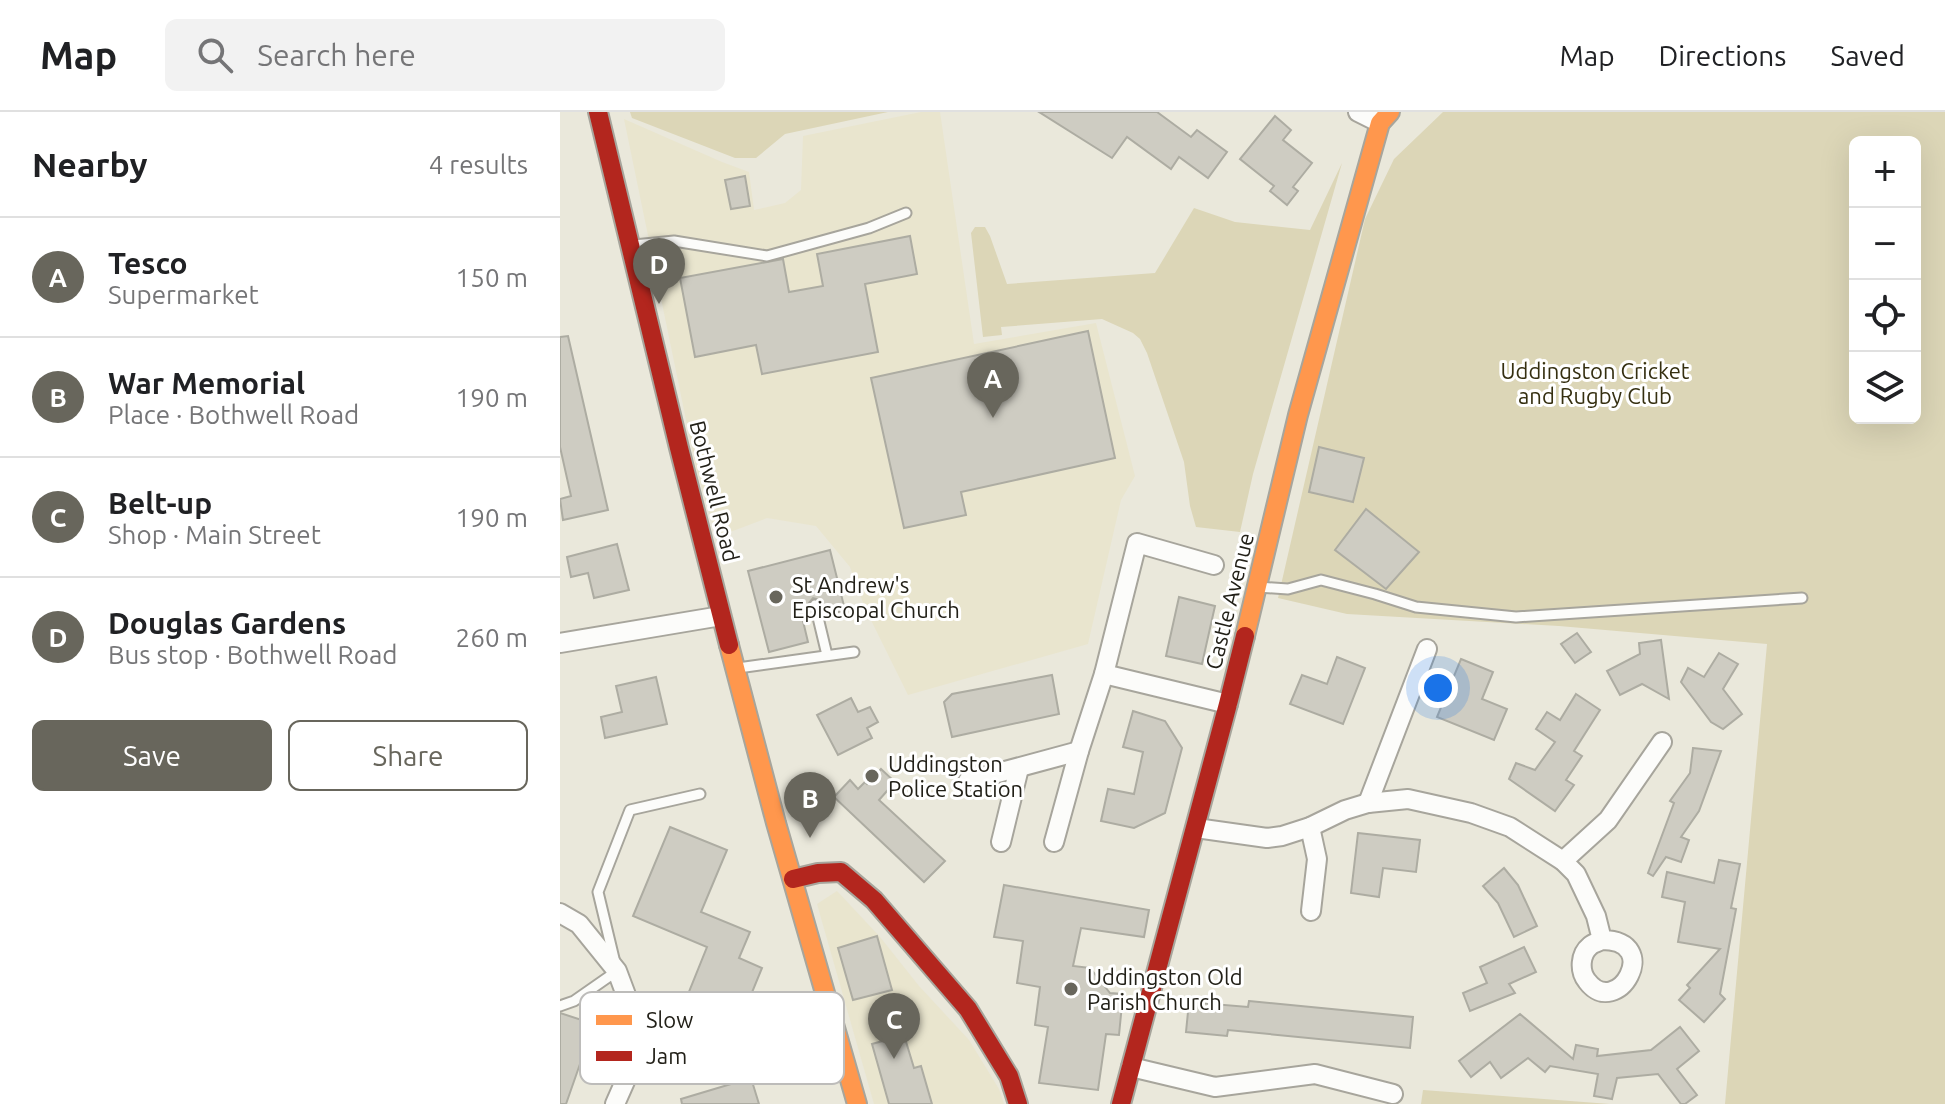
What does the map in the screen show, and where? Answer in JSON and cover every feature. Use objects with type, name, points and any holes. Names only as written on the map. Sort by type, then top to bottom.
[{"type":"street","name":"Bothwell Road","points":[[598,112],[721,616],[825,992]]},
{"type":"street","points":[[1358,112],[1385,118]]},
{"type":"street","name":"Castle Avenue","points":[[1121,1104],[1228,704],[1298,415],[1385,118]]},
{"type":"street","points":[[1054,842],[1104,674],[1137,543],[1214,565]]},
{"type":"street","points":[[560,643],[721,616]]},
{"type":"street","points":[[1368,803],[1427,649]]},
{"type":"street","points":[[1104,674],[1228,704]]},
{"type":"street","points":[[1563,861],[1608,820],[1662,742]]},
{"type":"street","points":[[968,781],[1079,751]]},
{"type":"street","points":[[1001,842],[1019,768]]},
{"type":"street","points":[[1196,828],[1267,838],[1282,836],[1368,803],[1408,799],[1471,813],[1510,827],[1563,861],[1576,874],[1587,894],[1602,940]]},
{"type":"street","points":[[1310,827],[1317,859],[1311,911]]},
{"type":"street","points":[[793,879],[841,872],[874,900],[968,1009],[1009,1076],[1018,1104]]},
{"type":"street","points":[[560,913],[579,924],[617,971],[625,992]]},
{"type":"street","name":"Bothwell Road","points":[[844,1058],[857,1104]]},
{"type":"street","points":[[1131,1067],[1215,1087],[1315,1074],[1393,1092]]},
{"type":"street","points":[[615,1104],[624,1084]]},
{"type":"lane","points":[[629,246],[674,241],[767,256],[869,228],[906,213]]},
{"type":"lane","points":[[1258,587],[1288,589],[1321,580],[1416,607],[1516,617],[1802,598]]},
{"type":"lane","points":[[815,605],[827,655]]},
{"type":"lane","points":[[735,669],[854,652]]},
{"type":"lane","points":[[587,992],[617,971],[598,892],[630,810],[700,794]]},
{"type":"lane","points":[[560,1006],[580,997]]},
{"type":"shaded area","points":[[921,112],[940,112],[974,344],[1096,323],[1135,476],[1121,500],[1088,644],[908,695],[865,608],[850,567],[816,526],[767,518],[717,537],[697,473],[624,119],[749,172],[754,210],[785,203],[801,190],[803,136]]},
{"type":"shaded area","points":[[837,891],[969,1040],[999,1089],[1004,1104],[874,1104],[817,904]]},
{"type":"green space","points":[[630,112],[888,112],[785,134],[756,158],[735,158],[632,118]]},
{"type":"green space","name":"Uddingston Cricket and Rugby Club","points":[[1443,112],[1945,112],[1945,1104],[1725,1104],[1767,644],[1559,626],[1347,614],[1278,598],[1365,219],[1394,159]]},
{"type":"green space","points":[[1342,163],[1253,474],[1240,532],[1196,527],[1184,462],[1147,353],[1133,333],[1102,319],[1001,327],[1002,335],[983,337],[971,233],[975,227],[985,227],[1007,284],[1155,273],[1194,208],[1235,222],[1310,230]]},
{"type":"green space","points":[[1423,1090],[1610,1104],[1421,1104]]},
{"type":"building","points":[[1039,112],[1157,112],[1191,137],[1197,130],[1227,152],[1208,178],[1179,157],[1171,169],[1127,137],[1112,158]]},
{"type":"building","points":[[1275,116],[1291,130],[1283,140],[1312,163],[1293,187],[1298,191],[1287,205],[1270,191],[1274,186],[1240,159]]},
{"type":"building","points":[[745,176],[750,206],[731,209],[725,180]]},
{"type":"building","points":[[910,236],[917,274],[865,284],[878,352],[762,374],[756,345],[695,357],[680,278],[783,259],[789,292],[823,286],[817,254]]},
{"type":"building","points":[[1088,331],[1115,458],[961,492],[966,515],[904,528],[871,378]]},
{"type":"building","points":[[568,336],[608,510],[563,520],[560,499],[571,496],[560,447],[560,337]]},
{"type":"building","points":[[1319,447],[1364,458],[1353,502],[1309,492]]},
{"type":"building","points":[[1366,509],[1419,552],[1386,589],[1335,550]]},
{"type":"building","points":[[617,544],[629,590],[594,598],[588,573],[571,577],[567,557]]},
{"type":"building","name":"St Andrew's Episcopal Church","points":[[830,550],[845,610],[825,616],[821,600],[813,598],[808,604],[811,619],[803,621],[808,642],[769,652],[748,571]]},
{"type":"building","points":[[1179,597],[1215,606],[1202,664],[1166,656]]},
{"type":"building","points":[[1577,633],[1591,652],[1575,663],[1561,644]]},
{"type":"building","points":[[1661,640],[1669,699],[1642,684],[1620,695],[1607,671],[1640,654],[1639,643]]},
{"type":"building","points":[[1719,653],[1738,664],[1723,689],[1742,714],[1723,729],[1711,722],[1681,682],[1688,668],[1704,677]]},
{"type":"building","points":[[1337,657],[1365,668],[1343,724],[1290,704],[1302,675],[1327,684]]},
{"type":"building","points":[[1461,659],[1493,672],[1482,699],[1507,709],[1494,740],[1437,717]]},
{"type":"building","points":[[1052,675],[1059,714],[952,737],[944,702],[952,694]]},
{"type":"building","points":[[656,677],[667,724],[605,738],[601,717],[622,712],[616,686]]},
{"type":"building","points":[[1576,694],[1600,710],[1574,751],[1582,756],[1566,780],[1574,785],[1555,811],[1509,779],[1516,763],[1535,770],[1555,742],[1536,729],[1547,712],[1560,720]]},
{"type":"building","points":[[851,698],[858,712],[870,707],[878,722],[867,728],[872,738],[838,755],[817,715]]},
{"type":"building","points":[[1133,711],[1165,721],[1182,748],[1165,813],[1134,828],[1101,821],[1108,789],[1134,794],[1143,752],[1123,747]]},
{"type":"building","points":[[1693,748],[1721,751],[1699,811],[1681,837],[1689,840],[1681,862],[1666,857],[1653,876],[1648,873],[1674,803],[1670,801],[1690,773]]},
{"type":"building","points":[[881,769],[895,782],[879,800],[945,861],[924,882],[834,797],[850,780],[858,789]]},
{"type":"building","points":[[670,827],[727,850],[701,912],[750,932],[739,958],[762,968],[752,992],[689,992],[707,947],[633,916]]},
{"type":"building","points":[[1358,833],[1420,840],[1416,872],[1383,868],[1379,897],[1351,893]]},
{"type":"building","points":[[1719,860],[1740,864],[1731,908],[1736,909],[1720,994],[1725,999],[1704,1022],[1679,1000],[1690,988],[1687,985],[1720,949],[1678,942],[1685,902],[1662,897],[1667,872],[1714,883]]},
{"type":"building","points":[[1504,868],[1518,885],[1537,926],[1514,937],[1498,903],[1483,886]]},
{"type":"building","name":"Uddingston Old Parish Church","points":[[1004,885],[1149,910],[1144,937],[1081,928],[1073,966],[1090,968],[1110,993],[1123,994],[1119,1035],[1106,1034],[1098,1090],[1039,1083],[1048,1027],[1035,1025],[1040,987],[1017,983],[1023,941],[994,937]]},
{"type":"building","points":[[877,936],[892,990],[853,1000],[838,948]]},
{"type":"building","points":[[1524,947],[1536,972],[1509,984],[1515,993],[1470,1011],[1463,993],[1487,983],[1480,967]]},
{"type":"building","points":[[1249,1001],[1413,1017],[1410,1048],[1228,1030],[1227,1036],[1186,1032],[1189,1002],[1248,1007]]},
{"type":"building","points":[[560,1013],[580,1019],[580,1064],[566,1104],[560,1104]]},
{"type":"building","points":[[1520,1014],[1573,1059],[1576,1045],[1598,1049],[1597,1056],[1651,1050],[1680,1027],[1699,1051],[1677,1069],[1697,1095],[1681,1104],[1658,1074],[1617,1078],[1612,1099],[1594,1096],[1598,1074],[1550,1066],[1545,1072],[1528,1058],[1501,1078],[1490,1062],[1471,1077],[1459,1061]]},
{"type":"building","points":[[904,1035],[914,1068],[921,1066],[932,1104],[889,1104],[872,1044]]},
{"type":"building","points":[[731,1084],[753,1084],[759,1104],[682,1104],[681,1099]]},
{"type":"traffic: slow","points":[[1245,636],[1298,415],[1380,123],[1390,112]]},
{"type":"traffic: slow","points":[[729,645],[825,992]]},
{"type":"traffic: slow","points":[[844,1059],[857,1104]]},
{"type":"traffic: jam","points":[[598,112],[729,645]]},
{"type":"traffic: jam","points":[[1121,1104],[1245,636]]},
{"type":"traffic: jam","points":[[793,879],[841,872],[874,900],[968,1009],[1009,1076],[1018,1104]]},
{"type":"place","name":"Douglas Gardens","points":[[659,304]]},
{"type":"place","name":"Tesco","points":[[993,418]]},
{"type":"place","name":"St Andrew's Episcopal Church","points":[[776,597]]},
{"type":"place","name":"Uddingston Police Station","points":[[872,776]]},
{"type":"place","name":"War Memorial","points":[[810,838]]},
{"type":"place","name":"Uddingston Old Parish Church","points":[[1071,989]]},
{"type":"place","name":"Belt-up","points":[[894,1059]]}]
